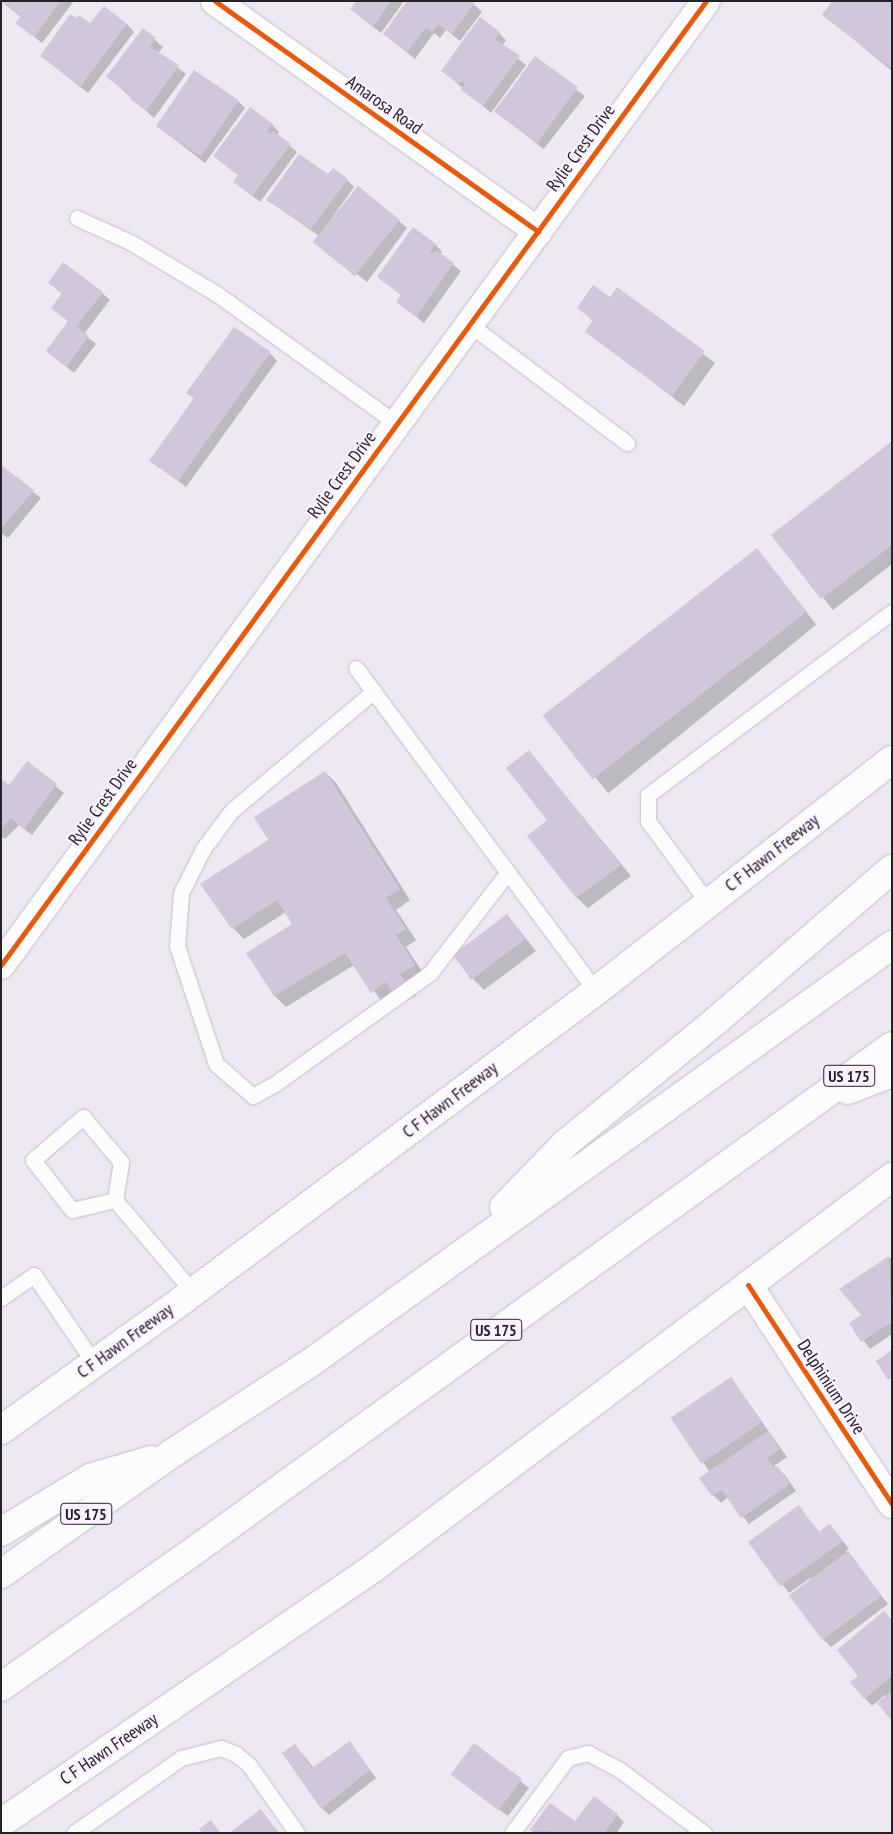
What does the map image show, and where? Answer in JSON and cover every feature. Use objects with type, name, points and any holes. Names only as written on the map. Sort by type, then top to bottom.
[{"type":"main road","name":"Amarosa Road","points":[[215,1],[538,231]]},
{"type":"main road","name":"Rylie Crest Drive","points":[[1,965],[706,1]]},
{"type":"main road","name":"C F Hawn Freeway","points":[[1,1430],[193,1292],[596,991],[892,760]]},
{"type":"main road","points":[[458,1255],[565,1144],[717,1020],[892,869]]},
{"type":"main road","name":"US 175","points":[[1,1574],[171,1454],[313,1361],[458,1255],[892,946]]},
{"type":"main road","name":"US 175","points":[[7,1687],[892,1046]]},
{"type":"main road","points":[[807,1107],[892,1073]]},
{"type":"main road","name":"C F Hawn Freeway","points":[[1,1823],[372,1569],[892,1177]]},
{"type":"main road","name":"Delphinium Drive","points":[[748,1285],[892,1504]]},
{"type":"main road","points":[[1,1532],[90,1478],[171,1454]]},
{"type":"lane","points":[[77,218],[132,242],[217,294],[397,424]]},
{"type":"lane","points":[[469,324],[627,443]]},
{"type":"lane","points":[[708,903],[648,821],[648,795],[892,612]]},
{"type":"lane","points":[[356,668],[596,991]]},
{"type":"lane","points":[[374,691],[232,810],[203,849],[182,893],[178,946],[216,1064],[253,1096],[276,1083],[430,973],[508,872]]},
{"type":"lane","points":[[83,1116],[121,1162],[114,1200],[72,1210],[33,1160],[83,1116]]},
{"type":"lane","points":[[114,1200],[193,1292]]},
{"type":"lane","points":[[1,1298],[34,1276],[94,1363]]},
{"type":"lane","points":[[74,1833],[181,1758],[221,1748],[236,1754],[249,1765],[297,1833]]},
{"type":"lane","points":[[512,1833],[568,1758],[588,1754],[620,1770],[704,1833]]},
{"type":"building","points":[[1,1],[61,1],[34,37],[15,23],[21,16]]},
{"type":"building","points":[[356,1],[391,1],[373,27],[350,9]]},
{"type":"building","points":[[407,1],[473,1],[475,3],[452,34],[438,24],[432,32],[426,27],[407,52],[383,34]]},
{"type":"building","points":[[832,1],[892,1],[892,69],[822,15]]},
{"type":"building","points":[[104,6],[127,24],[81,86],[40,56],[70,14],[76,18],[79,15],[90,23]]},
{"type":"building","points":[[480,17],[500,32],[495,39],[520,56],[483,106],[461,90],[465,84],[462,81],[459,84],[441,71]]},
{"type":"building","points":[[143,28],[156,38],[150,47],[179,65],[146,111],[130,99],[132,96],[106,77]]},
{"type":"building","points":[[535,56],[578,87],[537,143],[494,112]]},
{"type":"building","points":[[194,70],[239,100],[201,157],[156,126]]},
{"type":"building","points":[[250,107],[273,124],[267,131],[270,134],[273,131],[291,144],[252,196],[233,182],[238,175],[213,156]]},
{"type":"building","points":[[299,154],[328,174],[333,168],[348,179],[311,229],[266,200]]},
{"type":"building","points":[[358,186],[400,220],[355,276],[313,242]]},
{"type":"building","points":[[413,227],[436,244],[430,251],[434,253],[436,250],[454,263],[416,317],[396,302],[401,295],[377,277]]},
{"type":"building","points":[[63,262],[103,292],[77,326],[89,336],[66,367],[46,351],[68,321],[51,308],[62,293],[48,283]]},
{"type":"building","points":[[593,285],[610,297],[617,287],[705,351],[672,396],[585,332],[593,320],[577,308]]},
{"type":"building","points":[[234,327],[271,352],[178,481],[149,461],[194,398],[186,393]]},
{"type":"building","points":[[892,441],[892,545],[821,599],[771,535]]},
{"type":"building","points":[[1,465],[34,490],[1,529]]},
{"type":"building","points":[[757,548],[807,612],[593,779],[543,715]]},
{"type":"building","points":[[529,750],[621,865],[576,898],[527,836],[547,820],[506,768]]},
{"type":"building","points":[[27,761],[57,784],[24,829],[11,819],[1,828],[1,779],[9,785]]},
{"type":"building","points":[[325,771],[400,889],[386,898],[406,929],[396,935],[415,965],[400,974],[406,983],[392,992],[386,982],[371,993],[345,953],[274,996],[246,953],[292,924],[277,900],[232,929],[200,884],[268,840],[254,817]]},
{"type":"building","points":[[507,914],[526,939],[471,980],[453,955]]},
{"type":"building","points":[[889,1256],[892,1322],[861,1342],[849,1323],[861,1315],[839,1289]]},
{"type":"building","points":[[892,1350],[892,1377],[888,1380],[876,1361]]},
{"type":"building","points":[[731,1377],[762,1423],[701,1463],[670,1418]]},
{"type":"building","points":[[768,1431],[780,1449],[767,1458],[774,1468],[778,1466],[790,1484],[741,1518],[722,1490],[712,1496],[699,1478]]},
{"type":"building","points":[[799,1505],[818,1532],[830,1524],[843,1541],[780,1586],[748,1542]]},
{"type":"building","points":[[848,1551],[882,1596],[823,1640],[789,1596]]},
{"type":"building","points":[[884,1611],[892,1620],[892,1676],[864,1699],[850,1682],[858,1676],[837,1650]]},
{"type":"building","points":[[892,1691],[892,1721],[877,1703]]},
{"type":"building","points":[[350,1741],[370,1770],[321,1809],[282,1753],[295,1744],[312,1768]]},
{"type":"building","points":[[474,1743],[522,1779],[498,1810],[451,1774]]},
{"type":"building","points":[[594,1796],[618,1814],[604,1833],[529,1831],[550,1803],[575,1821]]},
{"type":"building","points":[[261,1809],[278,1833],[229,1833]]},
{"type":"building","points":[[211,1820],[220,1833],[202,1833],[199,1829]]},
{"type":"cycle path","points":[[215,1],[538,231]]},
{"type":"cycle path","points":[[1,965],[706,1]]},
{"type":"cycle path","points":[[748,1285],[892,1504]]}]
